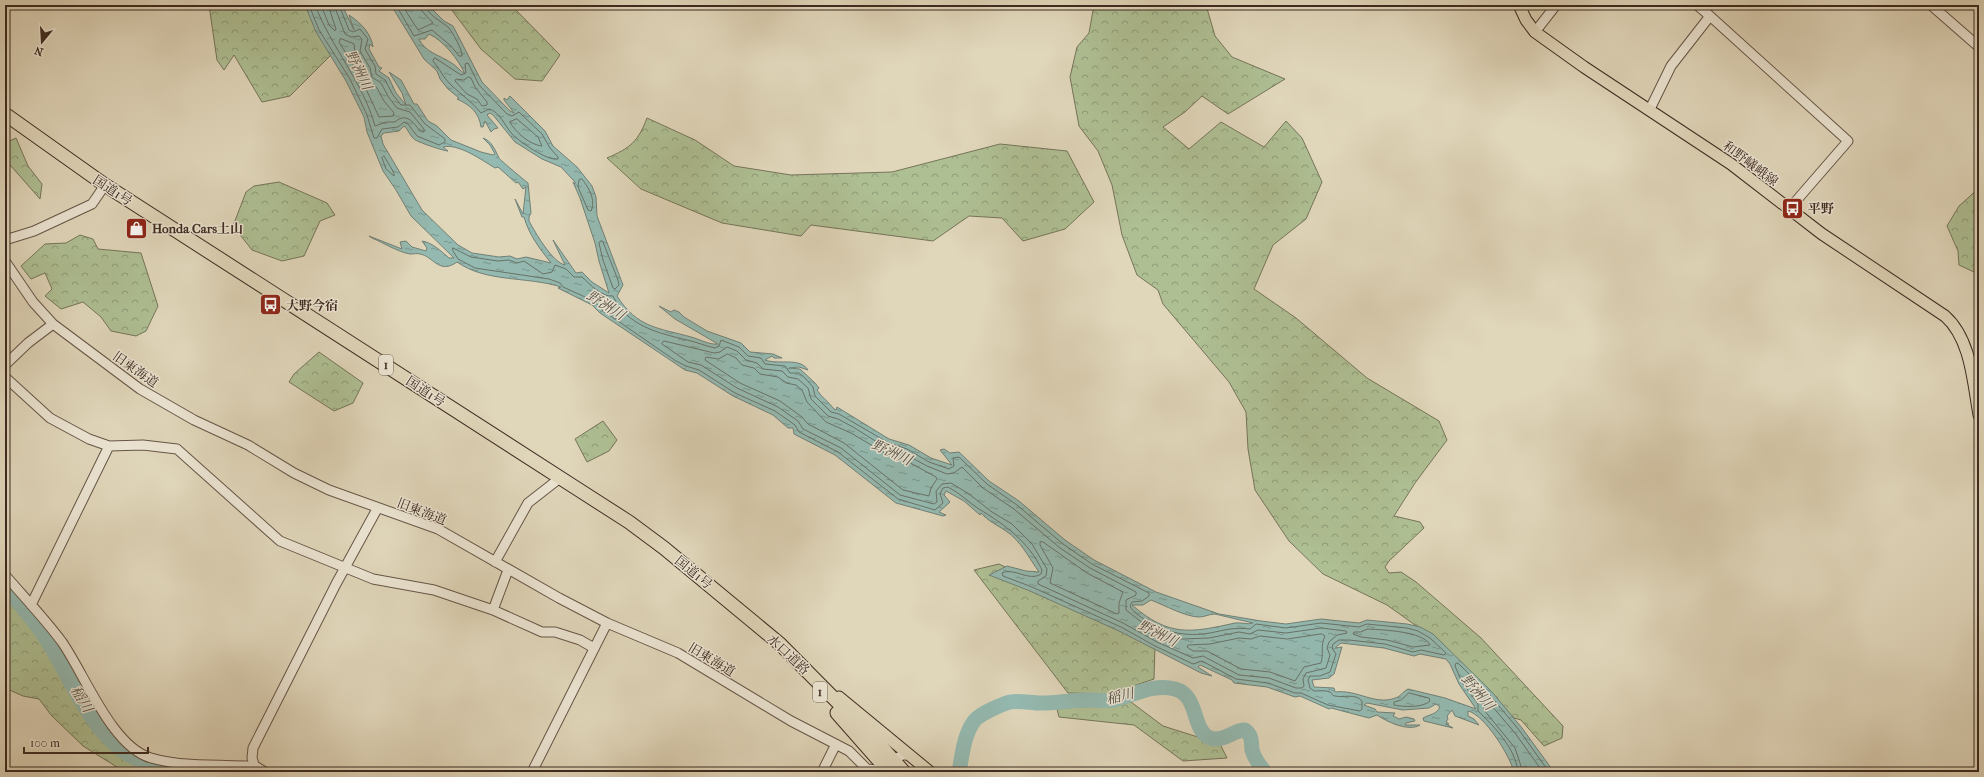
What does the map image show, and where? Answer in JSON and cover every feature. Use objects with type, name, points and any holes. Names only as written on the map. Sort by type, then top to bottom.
[{"type":"highway","name":"国道1号","points":[[5,114],[105,185],[629,522],[713,587],[758,626]]},
{"type":"highway","name":"水口道路","points":[[758,626],[780,644],[878,744],[884,766]]},
{"type":"highway","name":"水口道路","points":[[758,626],[810,681],[884,766],[904,772]]},
{"type":"main road","name":"和野嶬峨線","points":[[1519,5],[1526,20],[1535,32],[1584,67],[1650,109],[1731,164],[1822,234],[1908,290],[1954,325],[1962,340],[1968,361],[1979,415]]},
{"type":"main road","points":[[816,680],[930,772]]},
{"type":"main road","points":[[853,731],[878,744],[910,755]]},
{"type":"street","points":[[1535,32],[1556,5]]},
{"type":"street","points":[[1697,5],[1848,141],[1789,209]]},
{"type":"street","points":[[1930,5],[1979,46]]},
{"type":"street","points":[[1650,109],[1671,66],[1710,16]]},
{"type":"street","points":[[5,240],[34,231],[92,204],[105,185]]},
{"type":"street","name":"旧東海道","points":[[5,261],[33,302],[53,324],[140,389],[194,420],[248,445],[294,473],[329,490],[377,509],[438,529],[508,570],[607,623],[678,653],[791,721],[849,751],[867,768],[884,766]]},
{"type":"street","points":[[5,365],[28,343],[53,324]]},
{"type":"street","points":[[5,377],[50,418],[89,439],[109,446],[143,445],[177,449],[280,541],[373,579],[434,590],[493,610],[542,632],[555,632],[580,640],[594,648]]},
{"type":"street","points":[[31,605],[109,446]]},
{"type":"street","points":[[495,562],[519,516],[528,503],[560,478]]},
{"type":"street","points":[[256,769],[252,758],[253,748],[344,568],[377,509]]},
{"type":"street","points":[[493,610],[508,570]]},
{"type":"street","points":[[5,575],[61,641],[114,730],[126,743],[139,753],[151,758],[169,761],[256,769],[265,772]]},
{"type":"street","points":[[532,772],[607,623]]},
{"type":"street","points":[[822,772],[836,744]]},
{"type":"street","points":[[884,766],[902,755],[910,755]]},
{"type":"green space","points":[[209,5],[319,5],[335,51],[290,96],[262,102],[234,55],[224,70],[217,60]]},
{"type":"green space","points":[[448,5],[511,5],[560,55],[542,81],[515,79],[481,49]]},
{"type":"green space","points":[[1094,5],[1206,5],[1215,36],[1232,57],[1285,79],[1228,114],[1202,96],[1185,112],[1163,127],[1189,149],[1221,122],[1264,147],[1286,121],[1302,138],[1322,182],[1306,219],[1273,245],[1254,289],[1296,318],[1367,378],[1439,421],[1447,440],[1415,483],[1394,516],[1420,522],[1424,528],[1389,561],[1385,567],[1389,573],[1401,572],[1416,582],[1481,638],[1563,726],[1562,738],[1544,746],[1521,720],[1501,714],[1436,640],[1387,605],[1323,574],[1289,541],[1255,490],[1248,449],[1246,412],[1229,382],[1163,304],[1158,290],[1137,275],[1122,235],[1112,185],[1098,151],[1079,126],[1070,77],[1077,47],[1089,33]]},
{"type":"green space","points":[[647,118],[695,140],[734,166],[791,175],[892,172],[1000,144],[1067,151],[1094,202],[1065,229],[1023,241],[1002,218],[969,216],[933,241],[811,225],[801,236],[722,223],[641,189],[607,158],[622,151],[636,139]]},
{"type":"green space","points":[[16,138],[28,166],[42,184],[40,199],[11,166],[5,162],[5,143]]},
{"type":"green space","points":[[279,182],[327,203],[335,215],[320,221],[304,256],[282,261],[252,250],[233,226],[246,192],[254,186]]},
{"type":"green space","points":[[1979,188],[1979,269],[1974,272],[1959,265],[1958,251],[1947,226],[1959,206]]},
{"type":"green space","points":[[80,235],[93,239],[98,249],[141,253],[158,306],[146,331],[136,336],[111,331],[101,317],[83,302],[61,309],[45,296],[52,289],[45,273],[31,279],[21,266],[45,244],[66,243]]},
{"type":"green space","points":[[319,352],[363,383],[353,403],[334,411],[289,382],[294,374]]},
{"type":"green space","points":[[603,421],[617,440],[609,451],[587,462],[575,439]]},
{"type":"green space","points":[[999,564],[1086,606],[1155,645],[1154,679],[1109,694],[1068,693],[974,570]]},
{"type":"green space","points":[[5,587],[46,626],[71,663],[103,718],[124,746],[142,759],[203,772],[125,772],[83,746],[51,715],[39,699],[23,696],[5,688],[5,648],[7,647],[5,645]]},
{"type":"green space","points":[[1131,702],[1163,726],[1220,744],[1227,758],[1183,761],[1134,725],[1059,717],[1057,709]]},
{"type":"water","name":"野洲川","points":[[305,5],[342,5],[354,30],[349,15],[358,21],[368,33],[373,47],[370,44],[369,49],[379,67],[382,68],[379,71],[389,78],[396,93],[406,105],[402,93],[389,72],[401,80],[414,104],[417,104],[428,121],[437,126],[451,140],[481,152],[493,155],[495,154],[490,145],[483,138],[489,141],[499,158],[528,183],[531,213],[529,221],[549,253],[560,263],[565,265],[553,240],[576,273],[582,272],[592,282],[609,293],[595,243],[573,182],[575,184],[575,182],[561,167],[542,159],[515,142],[490,113],[487,115],[498,128],[491,132],[485,121],[483,127],[481,127],[476,113],[466,104],[457,99],[459,98],[448,89],[440,79],[437,71],[424,59],[391,5],[428,5],[444,21],[453,26],[482,82],[510,111],[514,113],[504,100],[504,98],[507,100],[510,96],[545,131],[553,146],[577,167],[592,186],[596,197],[597,216],[623,285],[617,296],[632,315],[641,321],[659,329],[708,343],[718,344],[675,319],[659,306],[671,312],[674,310],[707,331],[741,343],[750,352],[773,354],[782,358],[774,358],[772,356],[765,360],[776,362],[795,362],[804,366],[808,370],[799,367],[789,368],[800,369],[815,383],[819,388],[817,390],[819,393],[834,409],[836,410],[837,407],[889,439],[909,445],[931,458],[952,465],[940,450],[944,449],[950,453],[959,452],[989,481],[1019,501],[1065,540],[1094,560],[1156,592],[1219,614],[1261,621],[1286,624],[1321,619],[1359,623],[1367,620],[1407,624],[1420,627],[1433,634],[1492,692],[1522,728],[1554,772],[1514,772],[1508,756],[1496,737],[1482,720],[1475,714],[1468,711],[1468,716],[1474,719],[1479,725],[1455,716],[1452,710],[1447,716],[1448,719],[1446,722],[1449,724],[1446,724],[1453,728],[1424,721],[1423,718],[1435,713],[1438,710],[1440,707],[1436,704],[1429,708],[1403,710],[1367,703],[1364,705],[1375,709],[1377,712],[1395,713],[1393,716],[1399,719],[1406,717],[1414,719],[1415,721],[1406,723],[1405,725],[1420,725],[1415,727],[1404,727],[1392,723],[1377,715],[1369,718],[1331,708],[1329,709],[1300,696],[1295,697],[1267,687],[1234,683],[1232,680],[1200,665],[1198,667],[1212,676],[1201,673],[1119,631],[1030,591],[989,575],[1007,566],[1026,571],[1039,572],[1011,535],[981,513],[980,515],[964,501],[946,491],[944,495],[950,502],[939,512],[946,515],[943,516],[896,503],[835,455],[794,434],[793,428],[788,428],[773,415],[733,396],[697,373],[685,370],[600,313],[592,305],[558,288],[561,287],[535,281],[481,273],[469,269],[457,262],[445,267],[441,266],[425,255],[405,253],[372,238],[369,236],[402,249],[400,242],[406,241],[412,247],[426,251],[427,248],[422,241],[433,245],[449,258],[454,258],[411,216],[383,171],[367,132],[364,117],[346,81],[316,32]],"holes":[[[429,34],[440,41],[459,62],[465,74],[452,63],[425,47],[419,39],[425,39]],[[404,126],[413,138],[420,142],[446,151],[448,151],[443,147],[456,147],[463,150],[495,168],[498,167],[516,183],[518,182],[523,189],[526,187],[523,214],[515,199],[532,236],[551,263],[526,257],[517,259],[510,256],[499,257],[472,253],[458,245],[422,210],[383,144],[381,136],[384,133],[399,131]],[[1151,600],[1182,613],[1194,616],[1201,617],[1215,614],[1253,623],[1235,623],[1205,629],[1180,630],[1157,623],[1132,605],[1143,605]],[[1341,643],[1384,648],[1414,656],[1420,654],[1446,659],[1450,664],[1459,684],[1476,709],[1445,698],[1408,689],[1398,697],[1390,700],[1382,700],[1351,693],[1335,692],[1334,688],[1314,687],[1312,680],[1329,678],[1334,674],[1342,647],[1336,647]]]},
{"type":"waterway","name":"稲川","points":[[5,586],[41,631],[85,708],[98,727],[113,743],[130,756],[150,764],[174,769],[214,772]]},
{"type":"waterway","name":"稲川","points":[[959,772],[964,745],[971,725],[981,715],[1002,705],[1014,701],[1053,703],[1083,700],[1114,700],[1144,690],[1159,687],[1175,689],[1183,693],[1189,699],[1201,730],[1206,736],[1218,739],[1241,730],[1248,732],[1254,756],[1265,772]]},
{"type":"place","name":"平野","points":[[1793,208]]},
{"type":"place","name":"Honda Cars土山","points":[[137,228]]},
{"type":"place","name":"大野今宿","points":[[270,305]]}]
